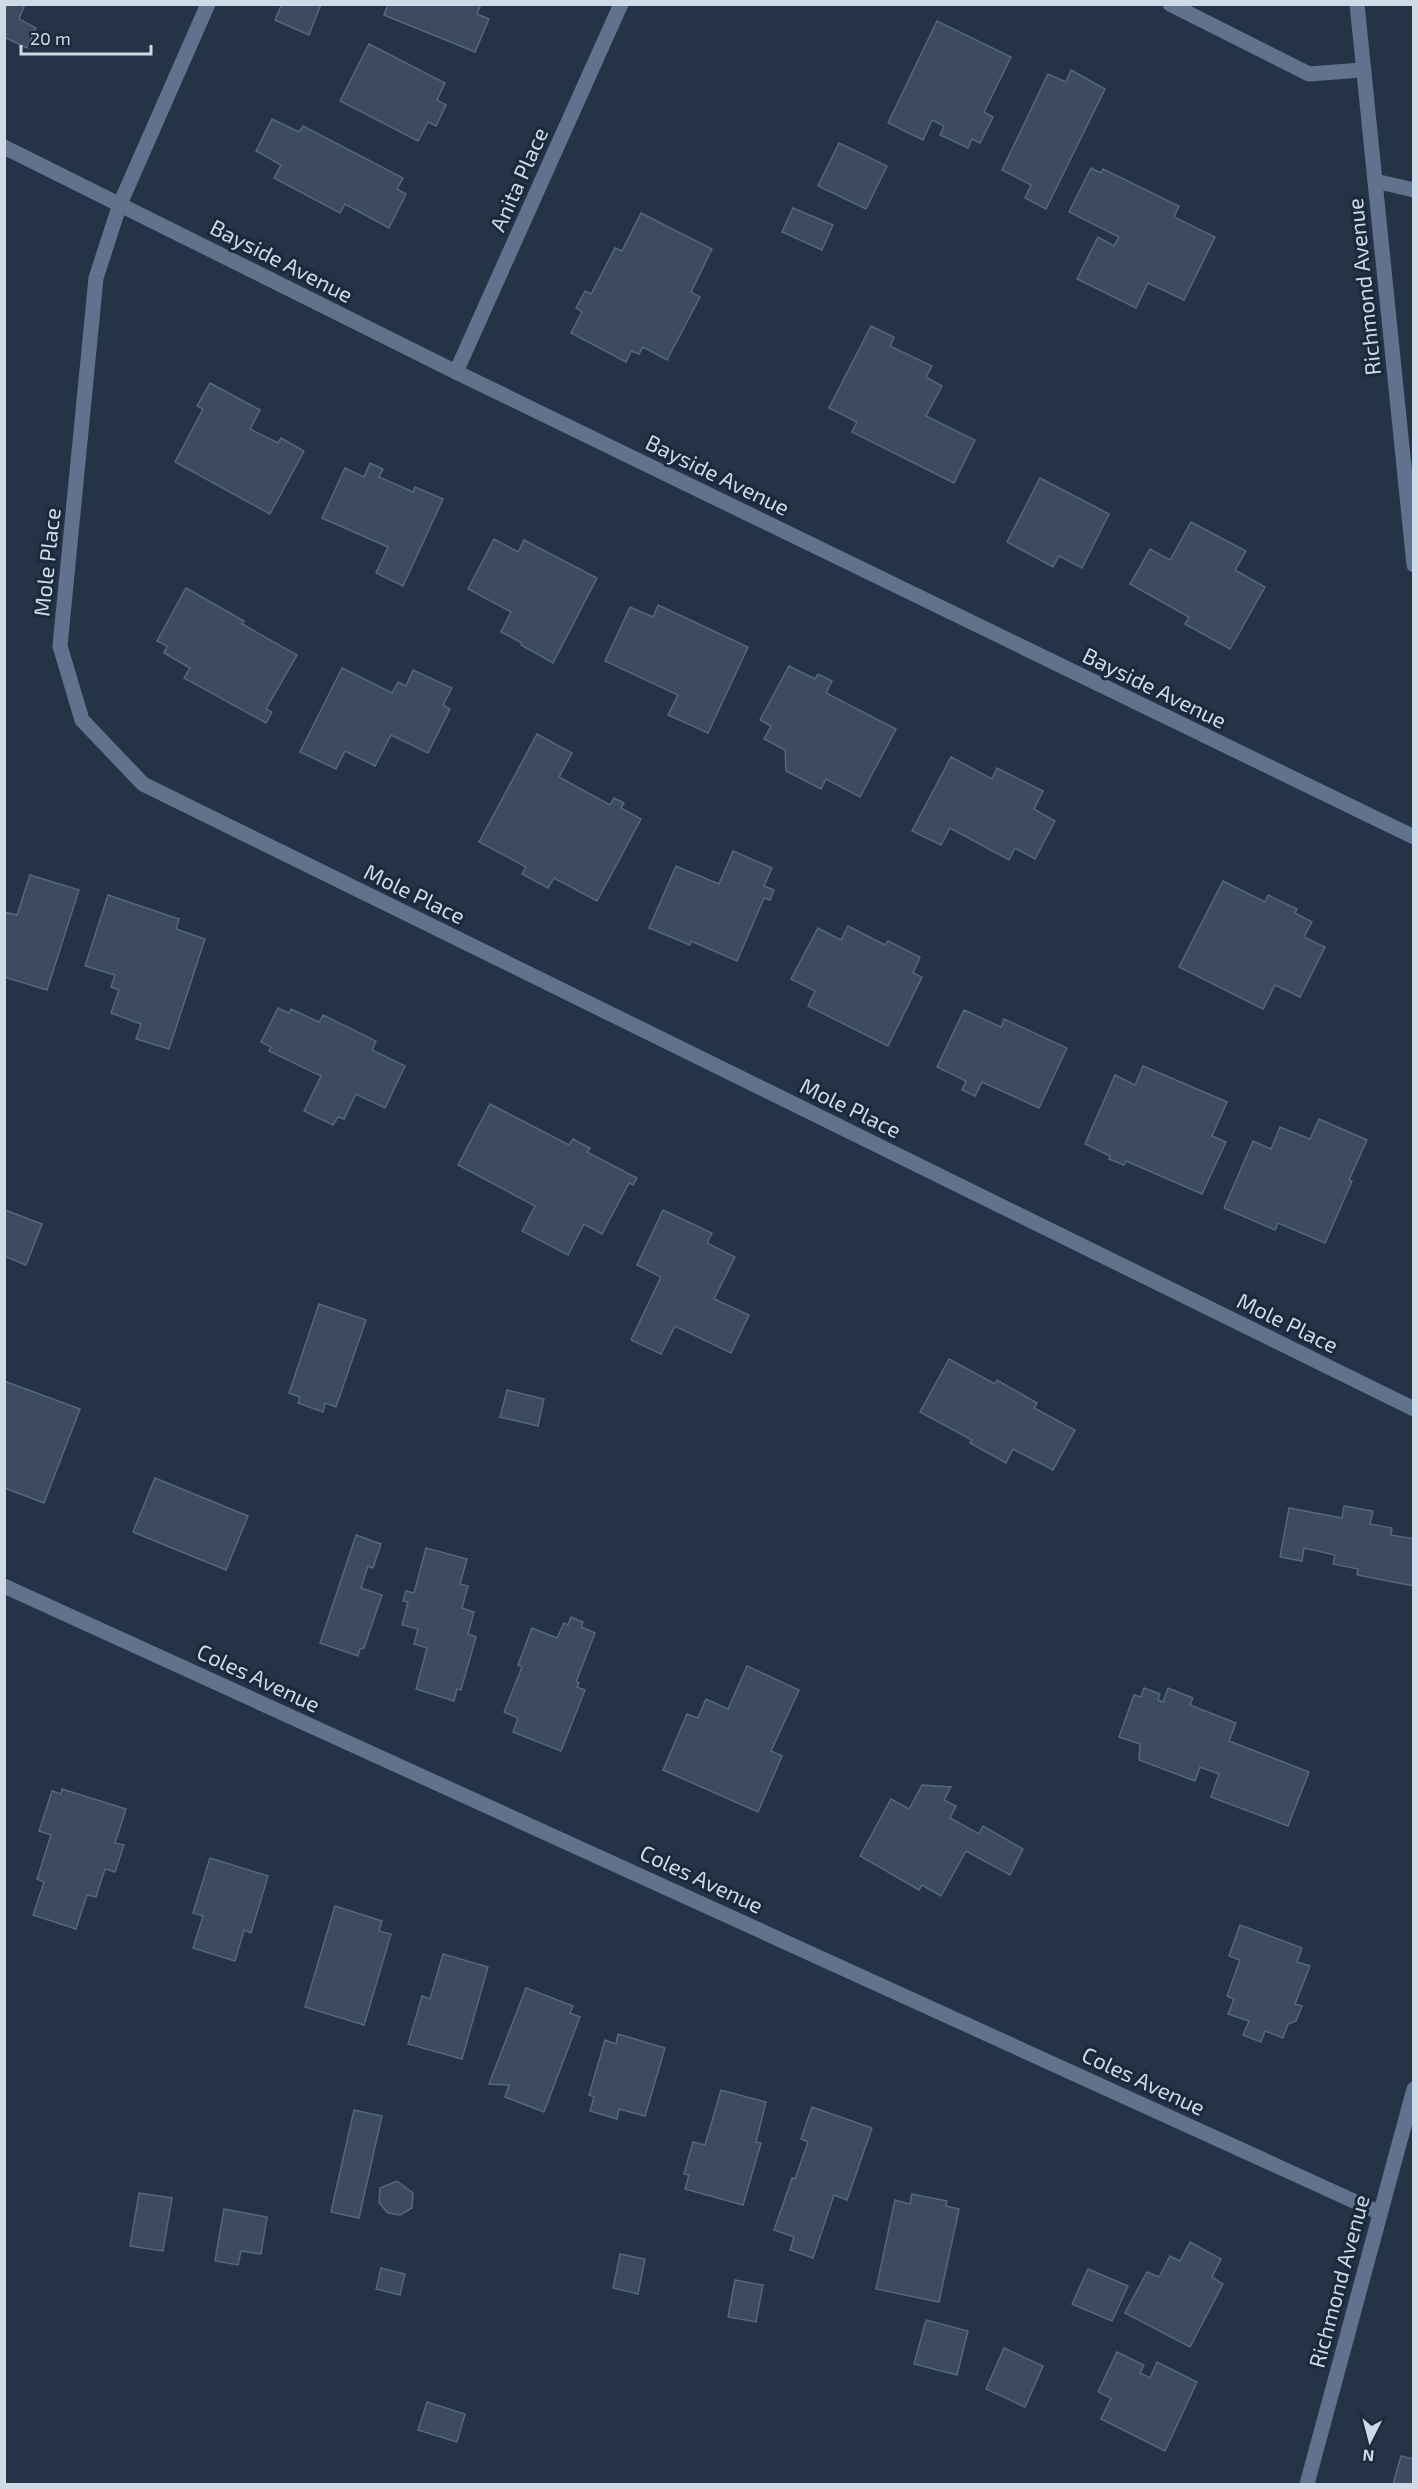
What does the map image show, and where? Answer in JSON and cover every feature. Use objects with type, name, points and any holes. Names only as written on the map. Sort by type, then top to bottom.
[{"type":"street","name":"Mole Place","points":[[208,4],[120,204],[96,279],[60,646],[82,720],[143,784],[1413,1409]]},
{"type":"street","name":"Anita Place","points":[[456,372],[621,4]]},
{"type":"street","points":[[1170,4],[1309,74],[1362,70]]},
{"type":"street","name":"Richmond Avenue","points":[[1357,4],[1413,565]]},
{"type":"street","name":"Bayside Avenue","points":[[4,147],[456,372],[1413,837]]},
{"type":"street","points":[[1375,182],[1413,190]]},
{"type":"street","name":"Coles Avenue","points":[[4,1586],[1380,2213]]},
{"type":"street","name":"Richmond Avenue","points":[[1307,2484],[1413,2089]]},
{"type":"building","points":[[6,4],[25,4],[19,19],[36,28],[27,48],[4,37]]},
{"type":"building","points":[[282,4],[321,4],[309,35],[275,20]]},
{"type":"building","points":[[388,4],[481,4],[477,14],[489,19],[475,52],[384,15]]},
{"type":"building","points":[[937,21],[1011,57],[984,112],[993,117],[980,143],[972,139],[968,148],[940,135],[944,126],[932,120],[923,140],[888,123]]},
{"type":"building","points":[[369,44],[445,83],[437,100],[446,105],[436,126],[428,122],[418,141],[340,101]]},
{"type":"building","points":[[1071,70],[1105,89],[1046,209],[1025,198],[1031,185],[1002,170],[1048,74],[1066,82]]},
{"type":"building","points":[[272,119],[299,132],[303,126],[403,178],[397,189],[406,194],[389,228],[345,204],[340,213],[274,178],[281,165],[256,151]]},
{"type":"building","points":[[839,143],[887,166],[866,209],[818,186]]},
{"type":"building","points":[[1091,168],[1101,173],[1103,169],[1179,206],[1174,217],[1215,237],[1184,300],[1148,283],[1136,308],[1077,279],[1098,237],[1114,246],[1119,237],[1069,212]]},
{"type":"building","points":[[793,208],[833,225],[822,250],[782,232]]},
{"type":"building","points":[[641,213],[712,249],[691,292],[700,297],[667,360],[643,347],[639,354],[631,351],[626,362],[571,333],[582,312],[576,308],[585,291],[591,294],[615,248],[622,251]]},
{"type":"building","points":[[871,326],[894,337],[890,346],[932,366],[926,377],[942,386],[926,416],[975,440],[954,483],[852,432],[857,422],[829,408]]},
{"type":"building","points":[[210,383],[260,410],[250,429],[278,443],[281,438],[304,451],[270,514],[175,462],[203,409],[197,406]]},
{"type":"building","points":[[370,463],[383,469],[379,477],[413,492],[415,487],[443,499],[403,586],[376,573],[388,547],[322,518],[345,468],[364,477]]},
{"type":"building","points":[[1040,478],[1109,514],[1082,568],[1059,556],[1053,567],[1007,542]]},
{"type":"building","points":[[1191,522],[1246,551],[1235,570],[1265,587],[1230,649],[1185,624],[1189,617],[1130,584],[1150,549],[1170,560]]},
{"type":"building","points":[[494,539],[518,552],[524,540],[597,578],[553,663],[501,632],[511,612],[468,589]]},
{"type":"building","points":[[186,588],[244,621],[242,624],[297,655],[266,709],[272,712],[266,723],[184,678],[190,668],[164,653],[167,646],[157,641]]},
{"type":"building","points":[[658,605],[748,647],[708,733],[668,715],[678,695],[605,661],[630,607],[653,617]]},
{"type":"building","points":[[789,666],[815,679],[818,674],[832,681],[826,693],[896,729],[860,797],[826,779],[821,789],[786,771],[785,750],[764,739],[771,726],[760,720]]},
{"type":"building","points":[[342,668],[392,693],[398,682],[406,686],[413,670],[452,688],[443,705],[450,709],[428,753],[391,735],[375,766],[345,751],[336,769],[300,752]]},
{"type":"building","points":[[537,734],[572,753],[559,777],[610,805],[614,798],[624,803],[621,808],[641,819],[597,901],[554,878],[548,888],[522,874],[526,867],[479,842]]},
{"type":"building","points":[[951,757],[992,779],[997,768],[1043,791],[1034,809],[1055,821],[1035,859],[1015,848],[1009,860],[950,828],[941,845],[912,831]]},
{"type":"building","points":[[733,851],[772,868],[764,886],[774,890],[770,900],[764,898],[737,961],[691,941],[690,945],[649,928],[676,866],[719,884]]},
{"type":"building","points":[[30,875],[79,890],[47,990],[4,977],[4,912],[17,915]]},
{"type":"building","points":[[1223,881],[1265,902],[1268,895],[1297,909],[1295,913],[1312,922],[1304,937],[1325,947],[1300,997],[1275,985],[1263,1009],[1179,967]]},
{"type":"building","points":[[108,895],[179,919],[176,929],[205,939],[169,1049],[136,1039],[141,1024],[111,1013],[119,990],[111,987],[115,975],[85,966]]},
{"type":"building","points":[[848,926],[885,945],[888,941],[920,957],[913,973],[922,977],[888,1046],[808,1006],[815,991],[791,979],[818,928],[841,940]]},
{"type":"building","points":[[278,1008],[289,1013],[291,1009],[319,1022],[323,1015],[376,1041],[372,1050],[405,1066],[385,1108],[356,1094],[344,1119],[338,1117],[333,1125],[304,1111],[321,1076],[269,1051],[271,1047],[261,1042]]},
{"type":"building","points":[[964,1010],[1001,1027],[1004,1019],[1067,1048],[1039,1108],[982,1082],[975,1096],[962,1090],[966,1081],[937,1067]]},
{"type":"building","points":[[1143,1066],[1227,1102],[1212,1136],[1226,1142],[1202,1194],[1126,1161],[1124,1165],[1109,1159],[1110,1156],[1085,1144],[1115,1075],[1135,1085]]},
{"type":"building","points":[[490,1104],[569,1145],[573,1139],[590,1148],[587,1152],[637,1178],[633,1185],[629,1183],[602,1234],[584,1224],[568,1255],[522,1231],[535,1206],[458,1165]]},
{"type":"building","points":[[1319,1119],[1367,1140],[1325,1243],[1278,1223],[1275,1230],[1224,1208],[1253,1141],[1271,1149],[1280,1127],[1310,1139]]},
{"type":"building","points":[[5,1210],[42,1224],[26,1265],[4,1256]]},
{"type":"building","points":[[663,1210],[712,1233],[707,1243],[735,1257],[714,1299],[749,1315],[731,1353],[675,1326],[661,1354],[631,1340],[661,1277],[637,1265]]},
{"type":"building","points":[[319,1304],[366,1320],[336,1407],[325,1403],[323,1412],[298,1403],[300,1397],[289,1393]]},
{"type":"building","points":[[949,1359],[995,1384],[997,1380],[1037,1403],[1034,1408],[1075,1430],[1053,1470],[1013,1449],[1006,1463],[970,1443],[972,1440],[920,1412]]},
{"type":"building","points":[[4,1381],[80,1409],[44,1503],[4,1488]]},
{"type":"building","points":[[507,1390],[544,1399],[538,1426],[500,1417]]},
{"type":"building","points":[[155,1478],[248,1516],[226,1570],[133,1532]]},
{"type":"building","points":[[1344,1506],[1373,1511],[1370,1524],[1392,1528],[1391,1535],[1414,1539],[1414,1586],[1357,1575],[1358,1569],[1333,1564],[1335,1555],[1304,1548],[1302,1561],[1280,1557],[1289,1508],[1342,1518]]},
{"type":"building","points":[[356,1535],[381,1544],[373,1568],[368,1566],[361,1588],[382,1595],[364,1648],[360,1649],[358,1656],[320,1643]]},
{"type":"building","points":[[426,1548],[467,1559],[460,1584],[468,1586],[462,1608],[474,1612],[468,1634],[476,1637],[461,1690],[457,1689],[454,1701],[416,1689],[427,1648],[414,1644],[418,1629],[402,1625],[408,1602],[403,1601],[406,1591],[414,1593]]},
{"type":"building","points":[[571,1617],[583,1622],[581,1627],[595,1633],[576,1682],[579,1683],[577,1687],[585,1690],[561,1751],[513,1732],[518,1718],[504,1712],[522,1667],[518,1665],[532,1628],[557,1638],[564,1623],[568,1625]]},
{"type":"building","points":[[747,1666],[799,1690],[771,1751],[782,1756],[758,1812],[663,1770],[687,1714],[698,1718],[706,1699],[728,1709]]},
{"type":"building","points":[[1144,1688],[1160,1694],[1158,1700],[1163,1702],[1168,1688],[1193,1698],[1190,1705],[1236,1723],[1229,1741],[1309,1772],[1288,1826],[1211,1797],[1219,1774],[1200,1767],[1195,1781],[1139,1760],[1140,1744],[1119,1737],[1134,1695],[1141,1697]]},
{"type":"building","points":[[922,1785],[951,1787],[944,1800],[956,1806],[950,1818],[979,1834],[983,1826],[1023,1849],[1010,1875],[966,1851],[941,1896],[922,1885],[919,1890],[860,1856],[891,1799],[909,1809]]},
{"type":"building","points":[[62,1789],[126,1809],[115,1843],[124,1845],[115,1872],[105,1869],[96,1897],[87,1895],[76,1929],[33,1915],[44,1882],[37,1879],[51,1835],[39,1831],[52,1791],[61,1794]]},
{"type":"building","points":[[210,1858],[268,1876],[251,1933],[244,1930],[235,1961],[193,1948],[203,1916],[193,1913]]},
{"type":"building","points":[[335,1906],[382,1921],[379,1931],[391,1934],[364,2025],[305,2007]]},
{"type":"building","points":[[1240,1925],[1302,1948],[1297,1962],[1310,1966],[1295,2004],[1302,2006],[1296,2021],[1288,2024],[1283,2038],[1265,2031],[1261,2042],[1243,2035],[1249,2021],[1228,2014],[1234,1999],[1227,1996],[1240,1960],[1229,1956]]},
{"type":"building","points":[[443,1954],[488,1967],[462,2059],[408,2044],[422,1996],[430,1999]]},
{"type":"building","points":[[526,1988],[573,2006],[570,2013],[580,2017],[544,2112],[505,2097],[509,2085],[489,2084]]},
{"type":"building","points":[[618,2034],[665,2048],[645,2116],[619,2109],[617,2119],[590,2111],[594,2097],[589,2095],[605,2040],[616,2044]]},
{"type":"building","points":[[721,2090],[766,2102],[756,2142],[761,2143],[743,2205],[685,2189],[689,2175],[684,2174],[693,2142],[705,2145]]},
{"type":"building","points":[[812,2107],[872,2128],[847,2200],[834,2195],[813,2258],[790,2250],[794,2237],[774,2230],[792,2178],[795,2179],[808,2142],[801,2139]]},
{"type":"building","points":[[354,2110],[382,2116],[359,2218],[331,2212]]},
{"type":"building","points":[[397,2181],[413,2193],[412,2208],[400,2215],[388,2213],[379,2203],[380,2188]]},
{"type":"building","points":[[139,2193],[172,2198],[163,2251],[130,2246]]},
{"type":"building","points":[[912,2194],[947,2201],[946,2206],[959,2209],[939,2302],[876,2289],[895,2200],[910,2204]]},
{"type":"building","points":[[224,2209],[267,2217],[261,2254],[241,2251],[238,2265],[215,2261]]},
{"type":"building","points":[[1190,2242],[1221,2259],[1212,2277],[1223,2284],[1190,2347],[1125,2313],[1147,2272],[1159,2277],[1170,2256],[1180,2261]]},
{"type":"building","points":[[620,2254],[645,2259],[638,2294],[613,2288]]},
{"type":"building","points":[[381,2268],[405,2274],[400,2295],[376,2289]]},
{"type":"building","points":[[1088,2269],[1128,2286],[1112,2321],[1072,2304]]},
{"type":"building","points":[[735,2280],[763,2285],[756,2322],[728,2317]]},
{"type":"building","points":[[926,2320],[968,2331],[957,2375],[914,2364]]},
{"type":"building","points":[[1004,2348],[1043,2366],[1025,2407],[986,2389]]},
{"type":"building","points":[[1117,2352],[1144,2365],[1140,2373],[1150,2378],[1157,2362],[1197,2382],[1165,2451],[1101,2419],[1111,2398],[1098,2392]]},
{"type":"building","points":[[427,2402],[465,2414],[457,2442],[418,2430]]},
{"type":"building","points":[[1401,2456],[1414,2459],[1414,2484],[1393,2484]]}]
